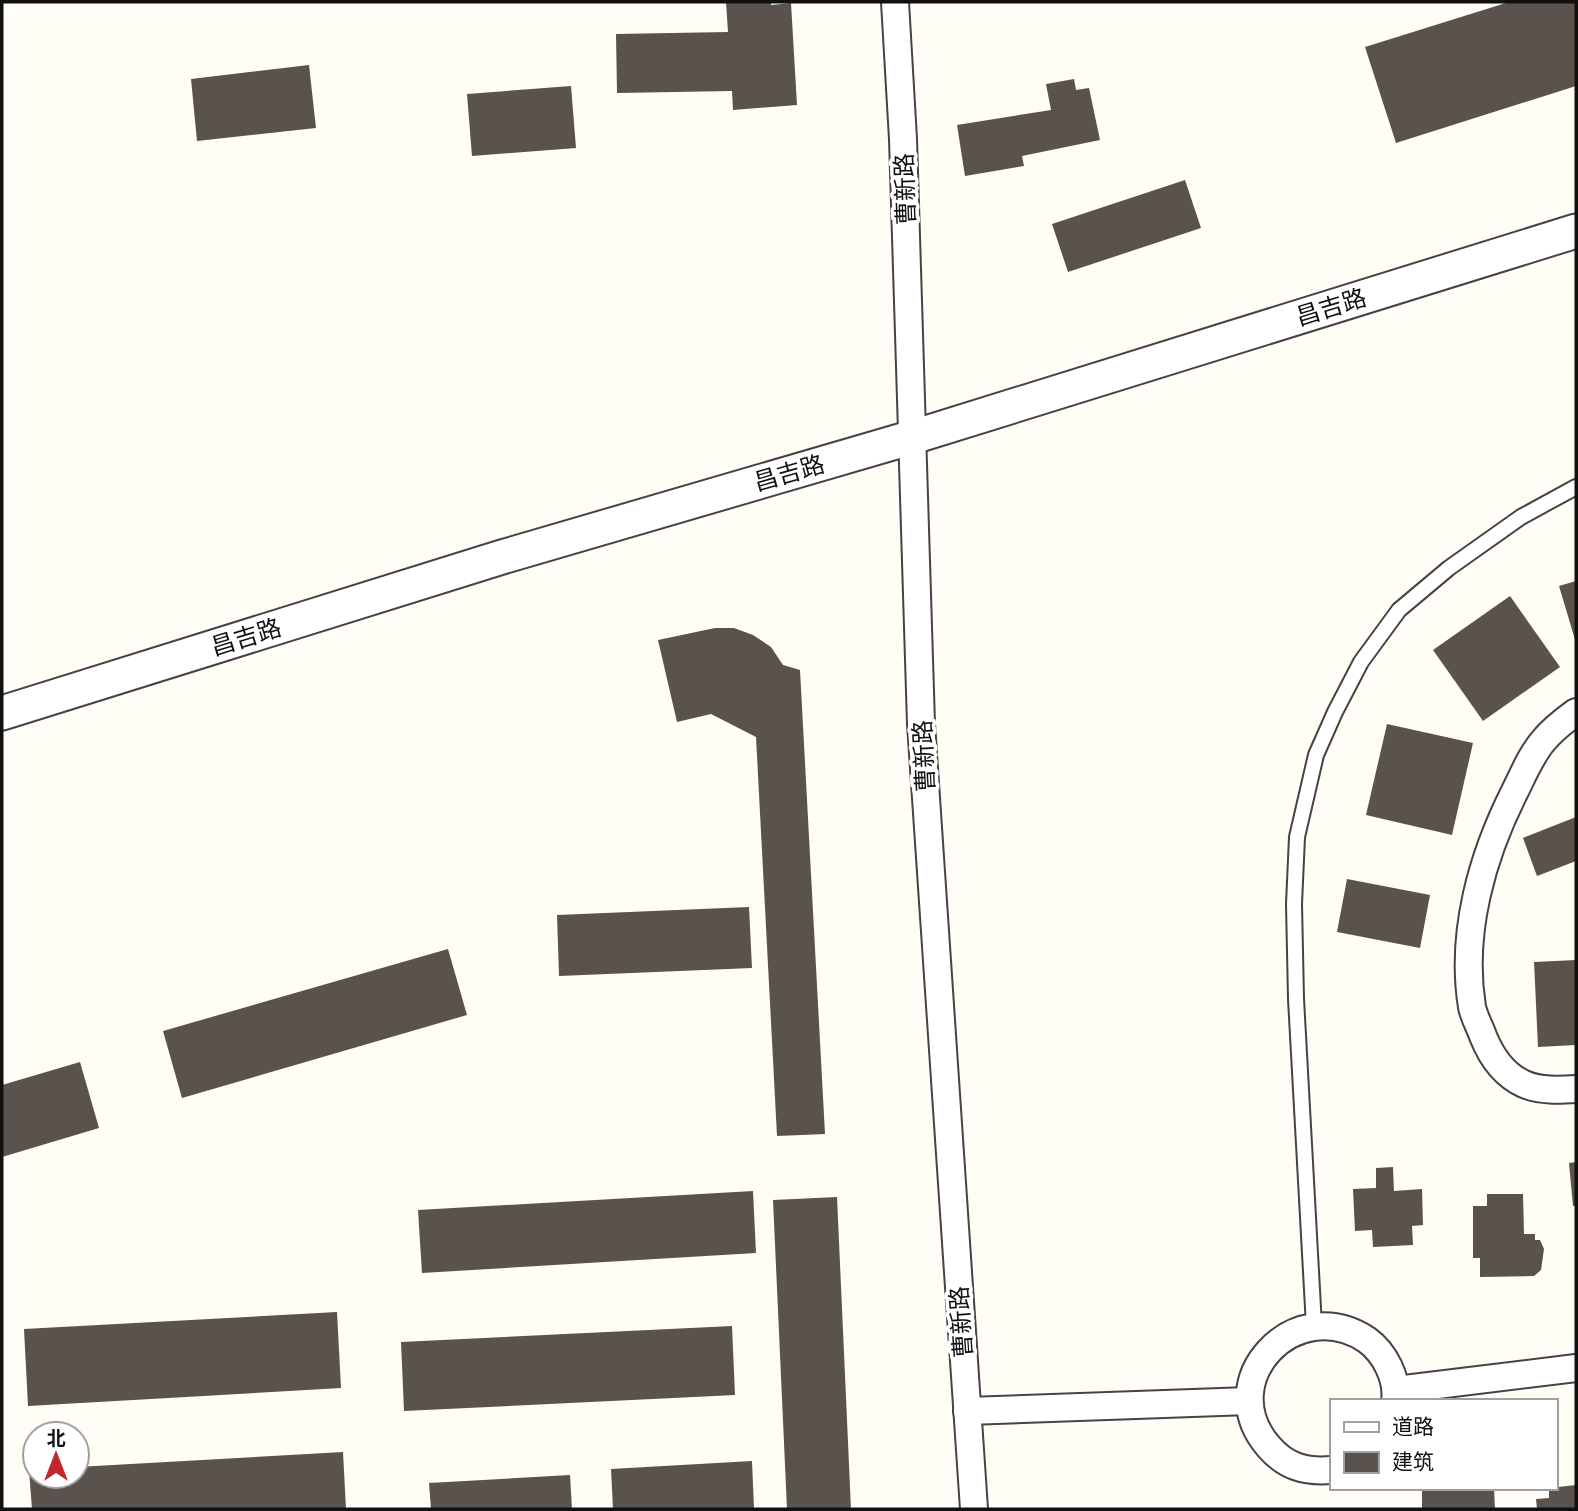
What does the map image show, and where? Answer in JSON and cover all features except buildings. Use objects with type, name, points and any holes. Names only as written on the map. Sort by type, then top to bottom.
[{"type":"street","name":"曹新路","points":[[895,2],[904,139],[922,738],[974,1509]]},
{"type":"street","name":"昌吉路","points":[[2,713],[502,557],[913,436],[1576,232]]},
{"type":"street","points":[[1576,712],[1544,740],[1531,759],[1491,843],[1478,889],[1469,970],[1472,1009],[1487,1046],[1504,1071],[1524,1084],[1553,1091],[1576,1090]]},
{"type":"street","points":[[1330,1471],[1311,1472],[1280,1460],[1258,1434],[1249,1401],[1253,1374],[1267,1351],[1289,1334],[1314,1326],[1343,1328],[1369,1341],[1388,1363],[1396,1395],[1576,1368]]},
{"type":"street","points":[[967,1411],[1249,1401]]},
{"type":"lane","points":[[1314,1326],[1296,999],[1294,904],[1297,837],[1316,755],[1361,662],[1399,610],[1449,568],[1521,517],[1576,486]]}]
